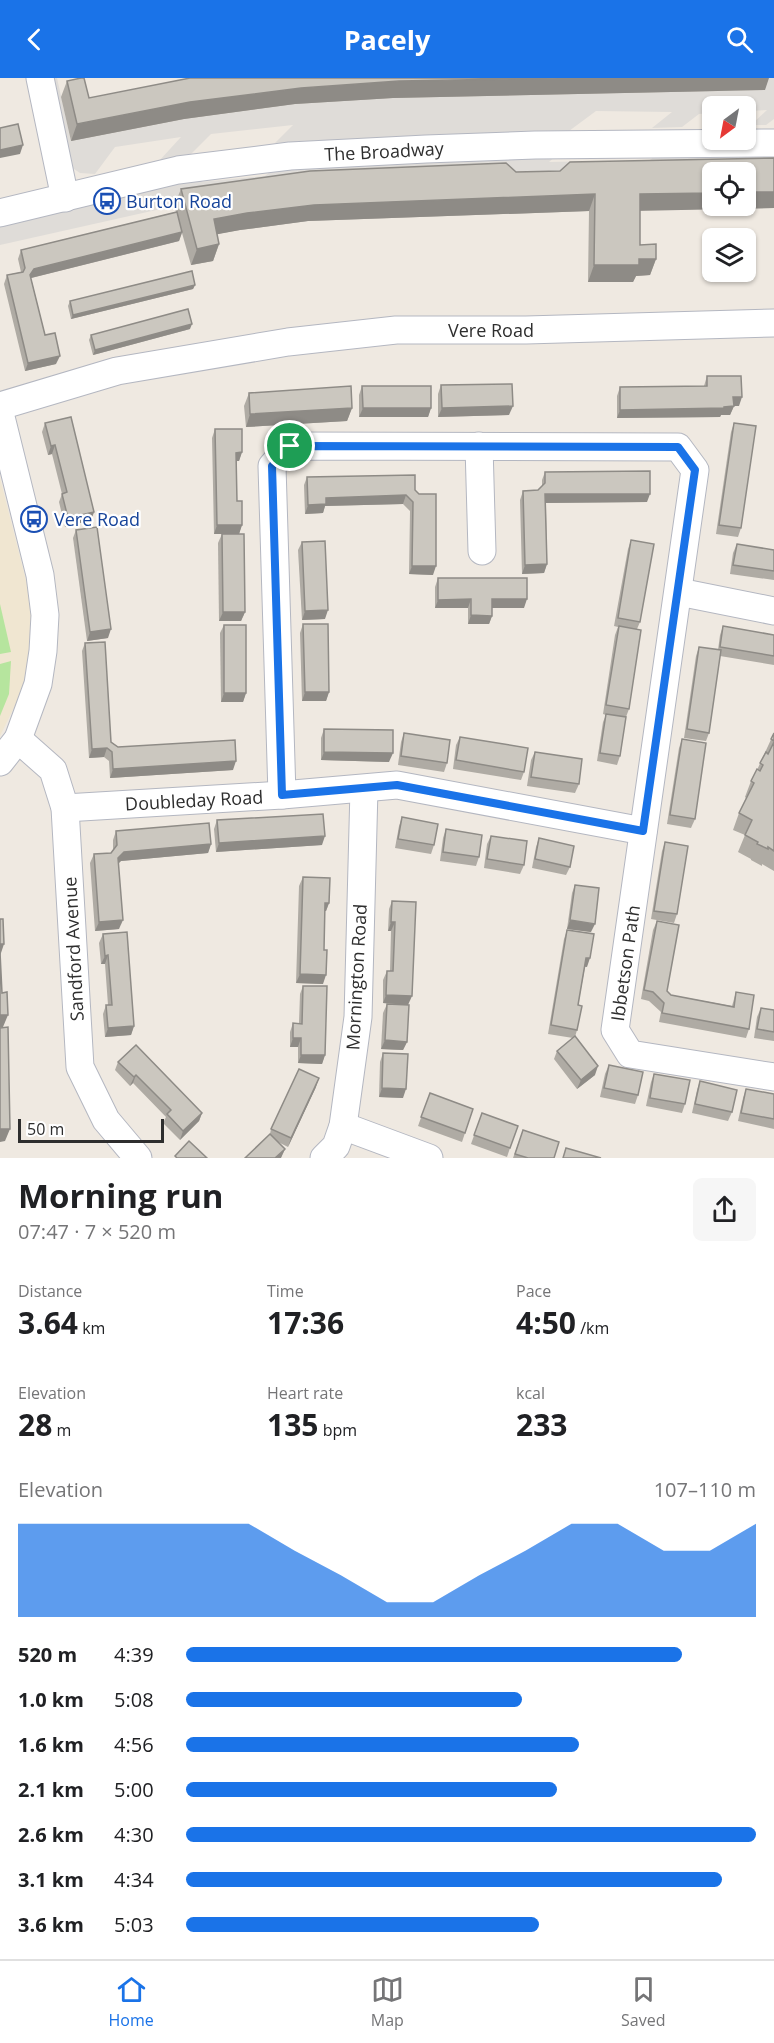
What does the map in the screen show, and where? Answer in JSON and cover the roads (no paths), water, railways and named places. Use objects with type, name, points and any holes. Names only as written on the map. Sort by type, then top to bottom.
[{"type":"street","points":[[40,78],[63,189]]},
{"type":"street","points":[[756,126],[774,125]]},
{"type":"street","name":"The Broadway","points":[[0,213],[63,189],[190,155],[295,141],[702,127]]},
{"type":"street","name":"The Broadway","points":[[0,197],[290,156],[502,146],[774,143]]},
{"type":"street","name":"Vere Road","points":[[0,406],[117,371],[288,342],[396,330],[526,330],[774,323]]},
{"type":"street","points":[[0,413],[43,592],[43,651],[38,684],[18,739],[0,762]]},
{"type":"street","points":[[282,795],[272,466],[290,446],[479,447],[482,550]]},
{"type":"street","name":"Ibbetson Path","points":[[479,447],[678,447],[695,470],[615,1030],[630,1054],[774,1077]]},
{"type":"street","points":[[679,592],[774,611]]},
{"type":"street","name":"Sandford Avenue","points":[[18,739],[53,770],[64,808],[80,1067],[106,1120],[130,1155]]},
{"type":"street","name":"Doubleday Road","points":[[64,808],[282,795],[397,785],[643,831]]},
{"type":"street","name":"Mornington Road","points":[[324,1158],[336,1146],[343,1126],[358,1017],[364,789]]},
{"type":"street","points":[[343,1126],[429,1158]]},
{"type":"place","name":"Burton Road","points":[[107,201]]},
{"type":"place","name":"Vere Road","points":[[34,519]]}]
